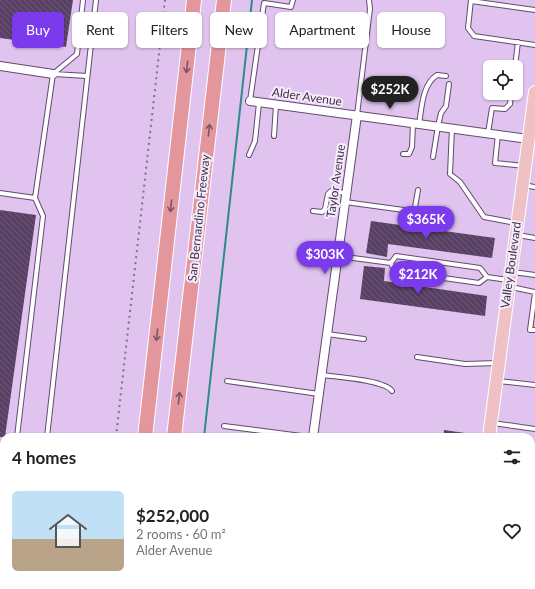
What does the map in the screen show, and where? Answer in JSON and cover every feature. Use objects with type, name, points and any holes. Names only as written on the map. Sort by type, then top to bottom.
[{"type":"highway","points":[[145,433],[194,0]]},
{"type":"highway","name":"San Bernardino Freeway","points":[[174,433],[224,0]]},
{"type":"main road","name":"Valley Boulevard","points":[[489,433],[535,92]]},
{"type":"street","points":[[0,66],[54,74]]},
{"type":"street","name":"Alder Avenue","points":[[250,101],[528,138]]},
{"type":"street","name":"Taylor Avenue","points":[[314,433],[357,116]]},
{"type":"lane","points":[[17,433],[43,216],[36,198],[54,74],[77,54],[84,0]]},
{"type":"lane","points":[[47,433],[96,0]]},
{"type":"lane","points":[[250,101],[264,3],[291,7],[292,0]]},
{"type":"lane","name":"Taylor Avenue","points":[[357,116],[370,9],[369,0]]},
{"type":"lane","points":[[535,10],[471,0],[468,28],[474,36],[535,44]]},
{"type":"lane","points":[[516,60],[518,42]]},
{"type":"lane","points":[[54,74],[87,76]]},
{"type":"lane","points":[[404,154],[409,154],[412,147],[416,123],[430,79],[437,75],[446,76]]},
{"type":"lane","points":[[433,158],[438,126],[446,106],[449,84]]},
{"type":"lane","points":[[488,133],[492,108],[505,109],[510,104],[510,100]]},
{"type":"lane","points":[[249,155],[256,141],[259,102]]},
{"type":"lane","points":[[274,136],[276,105]]},
{"type":"lane","points":[[452,128],[450,174],[460,182],[484,218],[516,229],[535,238]]},
{"type":"lane","points":[[498,134],[495,163],[524,166]]},
{"type":"lane","points":[[522,185],[535,186]]},
{"type":"lane","points":[[345,202],[411,212],[415,207],[418,190]]},
{"type":"lane","points":[[313,211],[322,212],[326,209],[328,194],[331,191],[347,193]]},
{"type":"lane","points":[[0,193],[36,198]]},
{"type":"lane","points":[[338,256],[391,263]]},
{"type":"lane","points":[[391,263],[396,256],[480,268],[487,277]]},
{"type":"lane","points":[[391,263],[394,271],[478,283],[487,277],[509,280],[535,292],[533,330]]},
{"type":"lane","points":[[509,280],[535,275]]},
{"type":"lane","points":[[327,334],[364,339]]},
{"type":"lane","points":[[417,357],[465,364],[498,363]]},
{"type":"lane","points":[[322,375],[378,383],[389,387],[392,391]]},
{"type":"lane","points":[[227,381],[319,394]]},
{"type":"lane","points":[[496,381],[535,385]]},
{"type":"lane","points":[[490,422],[535,429]]},
{"type":"lane","points":[[224,426],[278,433]]},
{"type":"building","points":[[0,0],[73,0],[66,47],[64,47],[64,12],[12,12],[12,40],[0,38]]},
{"type":"building","points":[[0,210],[36,215],[6,433],[0,433]]},
{"type":"building","points":[[371,221],[495,238],[492,258],[388,244],[387,257],[366,253]]},
{"type":"building","points":[[364,266],[385,268],[384,281],[487,296],[485,316],[360,299]]},
{"type":"building","points":[[444,430],[465,433],[444,433]]},
{"type":"waterway","points":[[204,433],[252,0]]},
{"type":"railway","points":[[116,433],[165,0]]}]
